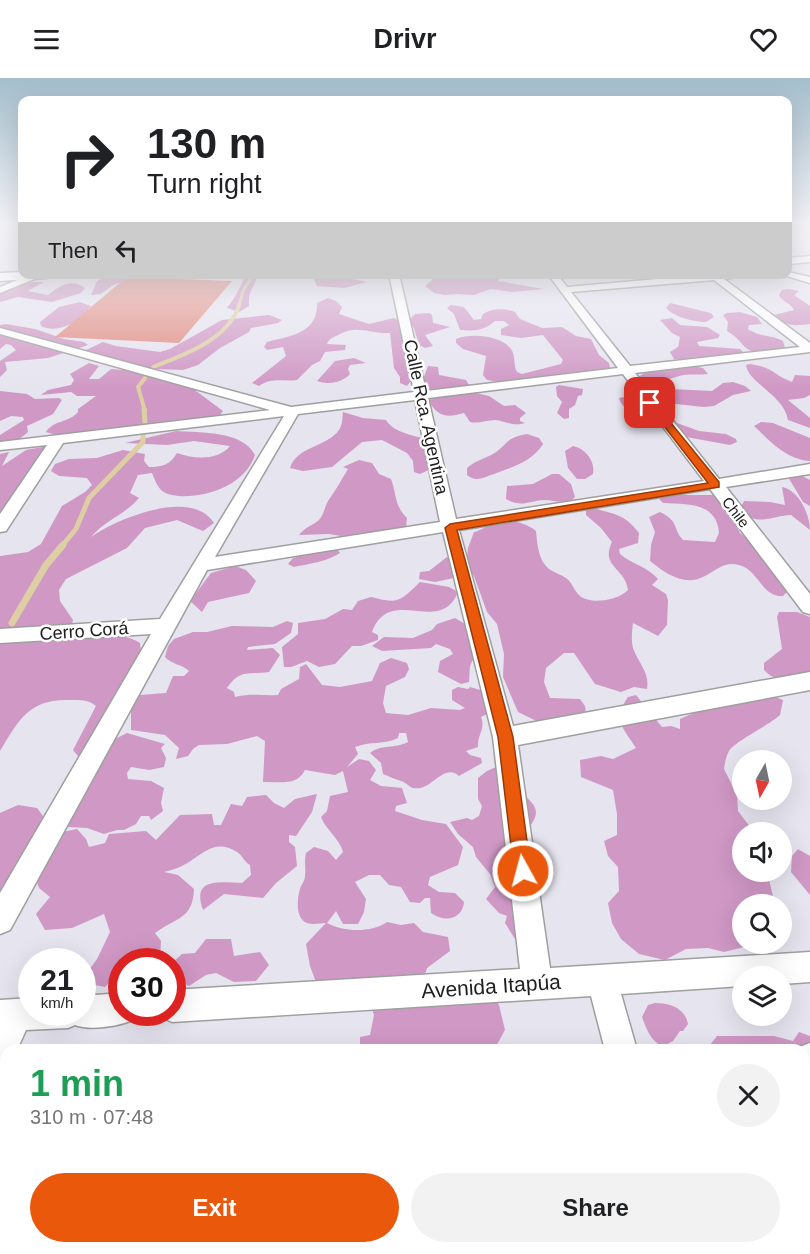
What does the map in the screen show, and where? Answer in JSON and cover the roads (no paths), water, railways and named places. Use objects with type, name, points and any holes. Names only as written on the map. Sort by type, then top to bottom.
[{"type":"street","points":[[0,290],[26,280]]},
{"type":"street","name":"Calle Rca. Agentina","points":[[395,280],[450,528],[505,737],[537,983]]},
{"type":"street","name":"Chile","points":[[556,280],[810,607]]},
{"type":"street","points":[[564,290],[706,280]]},
{"type":"street","points":[[719,280],[810,349]]},
{"type":"street","points":[[0,331],[293,412]]},
{"type":"street","points":[[0,446],[810,349]]},
{"type":"street","points":[[0,920],[201,565],[293,412]]},
{"type":"street","points":[[0,527],[58,439]]},
{"type":"street","points":[[201,565],[450,528],[810,470]]},
{"type":"street","name":"Cerro Corá","points":[[0,636],[167,626]]},
{"type":"street","points":[[505,737],[810,681]]},
{"type":"street","name":"Avenida Itapúa","points":[[186,1005],[810,967]]},
{"type":"street","points":[[602,979],[619,1044]]},
{"type":"street","points":[[1,1044],[8,1016]]},
{"type":"waterway","points":[[239,306],[243,291],[250,280]]},
{"type":"waterway","points":[[153,367],[191,351],[216,336],[234,317],[239,305]]},
{"type":"waterway","points":[[145,378],[138,387],[145,411]]},
{"type":"waterway","points":[[144,409],[145,423]]},
{"type":"waterway","points":[[61,547],[76,529],[89,498],[143,442],[143,436]]},
{"type":"waterway","points":[[12,623],[46,565],[63,545]]}]
